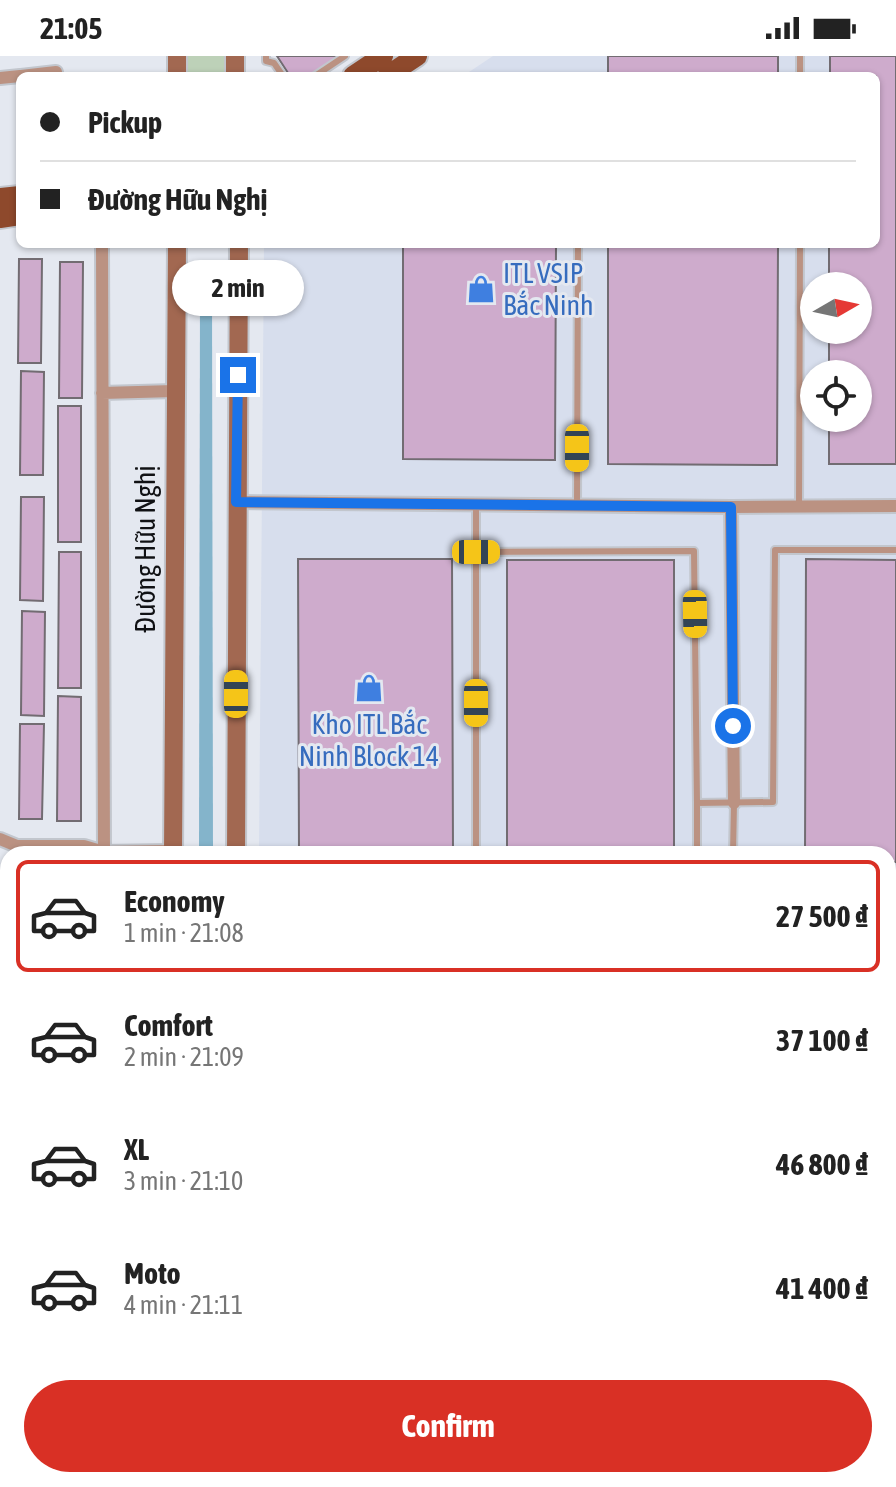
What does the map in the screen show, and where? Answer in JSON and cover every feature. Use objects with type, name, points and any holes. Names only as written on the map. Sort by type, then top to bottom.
[{"type":"main road","points":[[359,72],[383,56]]},
{"type":"main road","points":[[393,72],[417,56]]},
{"type":"main road","name":"Đường Hữu Nghị","points":[[172,846],[177,248]]},
{"type":"main road","points":[[236,846],[239,248]]},
{"type":"street","points":[[102,248],[104,846]]},
{"type":"street","points":[[102,393],[174,391]]},
{"type":"street","points":[[236,502],[476,507],[896,506]]},
{"type":"street","points":[[731,507],[734,803]]},
{"type":"street","points":[[17,846],[84,846]]},
{"type":"lane","points":[[266,56],[266,61],[274,63],[280,72]]},
{"type":"lane","points":[[321,72],[345,56]]},
{"type":"lane","points":[[577,506],[578,248]]},
{"type":"lane","points":[[799,506],[800,248]]},
{"type":"lane","points":[[476,507],[476,846]]},
{"type":"lane","points":[[697,803],[773,802],[775,550],[896,550]]},
{"type":"lane","points":[[476,552],[694,551],[697,846]]},
{"type":"lane","points":[[733,846],[734,803]]},
{"type":"shaded area","points":[[493,56],[896,56],[896,846],[259,846],[264,248],[880,248],[880,72],[469,72]]},
{"type":"green space","points":[[186,56],[228,56],[229,72],[186,72]]},
{"type":"water","points":[[206,287],[212,292],[213,846],[199,846],[200,290]]},
{"type":"building","points":[[277,56],[340,56],[317,72],[287,72]]},
{"type":"building","points":[[608,56],[778,56],[778,72],[608,72]]},
{"type":"building","points":[[830,56],[896,56],[896,464],[829,464],[829,432],[872,432],[872,360],[829,360],[829,344],[872,344],[872,272],[829,272],[829,248],[880,248],[880,72],[830,72]]},
{"type":"building","points":[[403,248],[556,248],[555,460],[403,459]]},
{"type":"building","points":[[608,248],[778,248],[777,465],[608,464]]},
{"type":"building","points":[[19,259],[42,259],[41,363],[18,363]]},
{"type":"building","points":[[60,262],[83,262],[82,398],[59,398]]},
{"type":"building","points":[[21,371],[44,372],[43,475],[20,475]]},
{"type":"building","points":[[58,406],[81,406],[81,542],[58,542]]},
{"type":"building","points":[[21,497],[44,497],[43,601],[20,600]]},
{"type":"building","points":[[59,552],[81,552],[81,688],[58,688]]},
{"type":"building","points":[[298,559],[452,559],[453,846],[299,846]]},
{"type":"building","points":[[806,559],[896,560],[896,846],[805,846]]},
{"type":"building","points":[[507,560],[674,560],[674,846],[507,846]]},
{"type":"building","points":[[22,611],[45,612],[44,716],[21,715]]},
{"type":"building","points":[[58,696],[81,697],[81,821],[57,821]]},
{"type":"building","points":[[20,724],[44,724],[42,819],[19,819]]},
{"type":"place","name":"ITL VSIP Bắc Ninh","points":[[481,289]]},
{"type":"place","name":"Kho ITL Bắc Ninh Block 14","points":[[369,688]]},
{"type":"route","points":[[238,375],[236,502],[476,507],[731,507],[733,726]]}]
